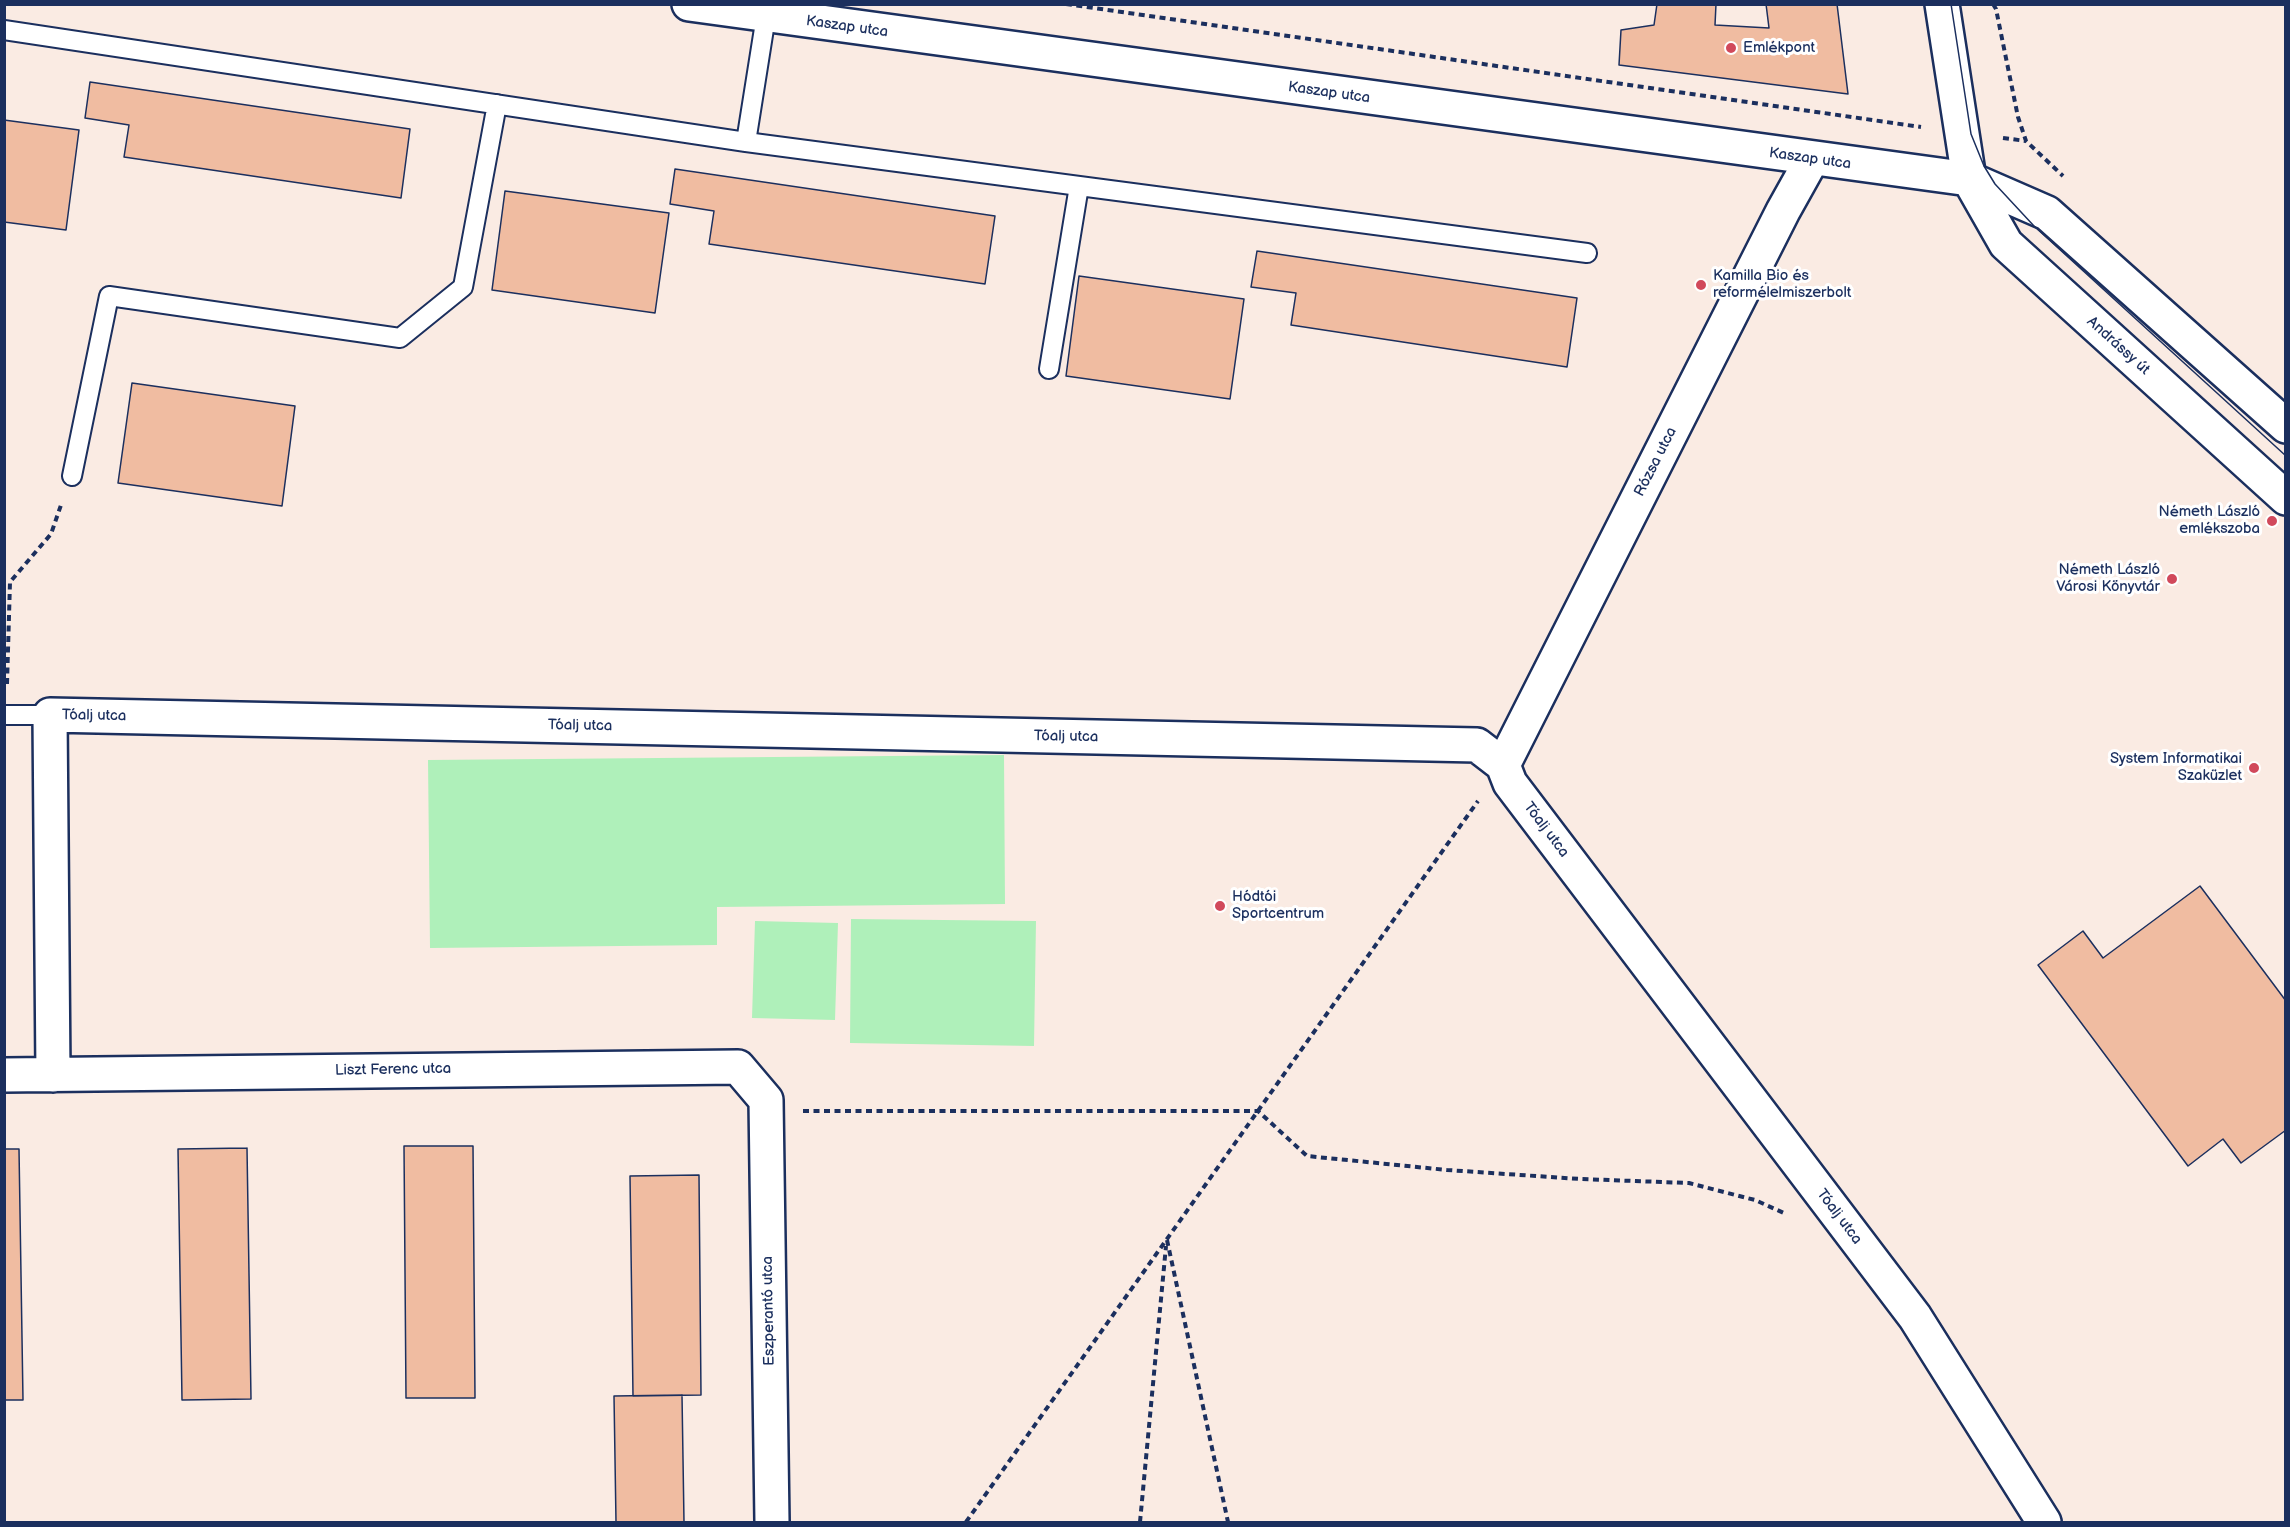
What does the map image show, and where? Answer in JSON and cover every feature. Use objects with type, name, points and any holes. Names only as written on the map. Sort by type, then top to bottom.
[{"type":"street","name":"Kaszap utca","points":[[689,4],[767,10],[1812,159],[1969,179]]},
{"type":"street","name":"Andrássy út","points":[[1942,4],[1969,179],[2006,244],[2286,498]]},
{"type":"street","name":"Rózsa utca","points":[[1503,765],[1783,211],[1812,159]]},
{"type":"street","points":[[1969,179],[2047,213],[2286,426]]},
{"type":"street","name":"Tóalj utca","points":[[53,1074],[50,715],[1477,745],[1503,765],[1510,783],[1915,1317],[2044,1522]]},
{"type":"street","name":"Liszt Ferenc utca","points":[[4,1075],[738,1067],[766,1106]]},
{"type":"street","name":"Eszperantó utca","points":[[766,1106],[772,1522]]},
{"type":"lane","points":[[746,142],[767,10]]},
{"type":"lane","points":[[4,30],[746,142],[1587,253]]},
{"type":"lane","points":[[72,476],[109,296],[400,338],[462,287],[497,104]]},
{"type":"lane","points":[[1049,369],[1079,186]]},
{"type":"lane","points":[[5,715],[50,715]]},
{"type":"path","points":[[1066,4],[2026,141],[2018,117],[1996,9],[1993,4]]},
{"type":"path","points":[[5,715],[10,582],[51,534],[72,476]]},
{"type":"path","points":[[4,579],[10,582]]},
{"type":"path","points":[[966,1522],[1503,765]]},
{"type":"path","points":[[766,1106],[1258,1111],[1307,1156],[1447,1170],[1580,1179],[1689,1183],[1755,1200],[1788,1215]]},
{"type":"path","points":[[1140,1522],[1167,1239]]},
{"type":"path","points":[[1167,1239],[1227,1522]]},
{"type":"green space","points":[[1004,755],[1005,904],[717,907],[717,945],[430,948],[428,760]]},
{"type":"green space","points":[[851,919],[1036,921],[1034,1046],[850,1043]]},
{"type":"green space","points":[[755,921],[838,923],[835,1020],[752,1018]]},
{"type":"building","name":"Emlékpont","points":[[1657,4],[1716,4],[1715,25],[1769,28],[1766,4],[1837,4],[1848,94],[1619,65],[1621,30],[1654,25]]},
{"type":"building","points":[[90,82],[410,129],[401,198],[124,157],[129,125],[85,118]]},
{"type":"building","points":[[4,120],[79,130],[66,230],[4,222]]},
{"type":"building","points":[[675,169],[995,216],[985,284],[709,244],[714,211],[670,204]]},
{"type":"building","points":[[505,191],[669,213],[655,313],[492,290]]},
{"type":"building","points":[[1257,251],[1577,298],[1567,367],[1291,325],[1296,293],[1251,287]]},
{"type":"building","points":[[1079,276],[1244,299],[1230,399],[1066,376]]},
{"type":"building","points":[[132,383],[295,406],[282,506],[118,483]]},
{"type":"building","points":[[2200,886],[2286,1001],[2286,1130],[2241,1163],[2223,1139],[2188,1166],[2038,965],[2083,931],[2103,958]]},
{"type":"building","points":[[404,1146],[473,1146],[475,1398],[406,1398]]},
{"type":"building","points":[[247,1148],[251,1399],[182,1400],[178,1149]]},
{"type":"building","points":[[4,1149],[19,1149],[23,1400],[4,1400]]},
{"type":"building","points":[[699,1175],[701,1395],[633,1396],[630,1176]]},
{"type":"building","points":[[682,1395],[684,1522],[616,1522],[614,1396]]},
{"type":"tram line","points":[[1951,4],[1971,134],[1984,166],[1995,184],[2034,226],[2286,456]]},
{"type":"place","name":"Emlékpont","points":[[1731,48]]},
{"type":"place","name":"Kamilla Bio és reformélelmiszerbolt","points":[[1701,285]]},
{"type":"place","name":"Németh László emlékszoba","points":[[2272,521]]},
{"type":"place","name":"Németh László Városi Könyvtár","points":[[2172,579]]},
{"type":"place","name":"System Informatikai Szaküzlet","points":[[2254,768]]},
{"type":"place","name":"Hódtói Sportcentrum","points":[[1220,906]]}]
